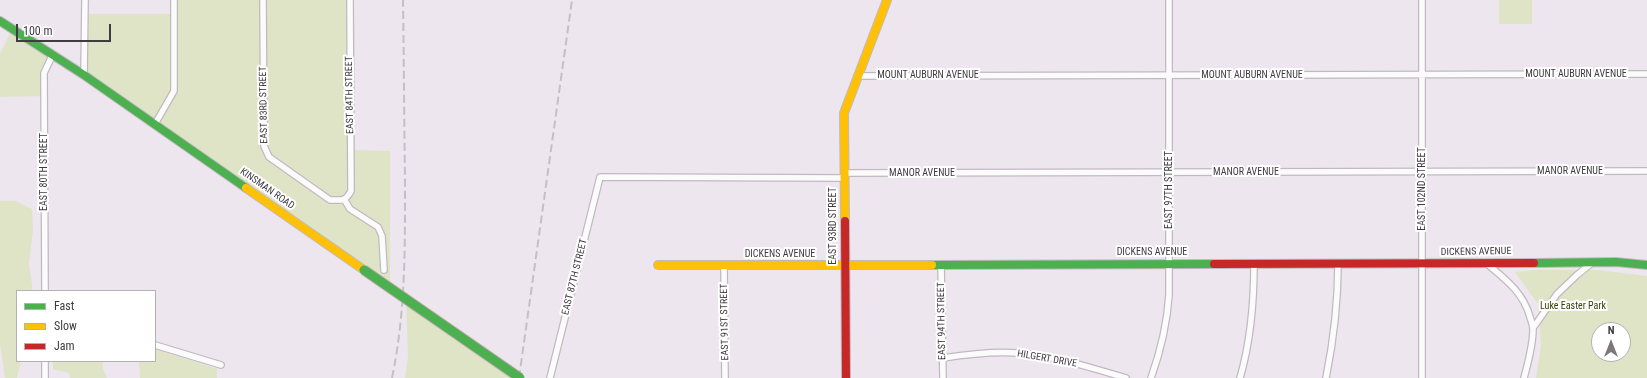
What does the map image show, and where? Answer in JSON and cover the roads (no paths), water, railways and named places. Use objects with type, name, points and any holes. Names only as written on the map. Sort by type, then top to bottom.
[{"type":"main road","name":"EAST 93RD STREET","points":[[846,378],[844,113],[887,0]]},
{"type":"main road","name":"KINSMAN ROAD","points":[[0,21],[52,56],[84,75],[520,378]]},
{"type":"main road","name":"DICKENS AVENUE","points":[[658,265],[1169,263],[1422,264],[1616,262],[1647,265]]},
{"type":"street","points":[[84,75],[85,0]]},
{"type":"street","points":[[155,124],[174,91],[174,0]]},
{"type":"street","name":"EAST 83RD STREET","points":[[263,0],[265,152],[269,157],[330,200],[344,199]]},
{"type":"street","name":"EAST 84TH STREET","points":[[344,199],[348,198],[351,191],[350,0]]},
{"type":"street","name":"EAST 97TH STREET","points":[[1151,378],[1161,350],[1168,317],[1169,0]]},
{"type":"street","name":"EAST 102ND STREET","points":[[1422,0],[1422,378]]},
{"type":"street","name":"EAST 80TH STREET","points":[[45,290],[44,73],[52,56]]},
{"type":"street","name":"MOUNT AUBURN AVENUE","points":[[857,76],[1169,74],[1647,74]]},
{"type":"street","name":"MANOR AVENUE","points":[[600,177],[1168,172],[1647,172]]},
{"type":"street","name":"EAST 87TH STREET","points":[[550,378],[600,177]]},
{"type":"street","points":[[344,199],[350,209],[378,227],[382,236],[384,270]]},
{"type":"street","points":[[1533,328],[1557,294],[1593,262]]},
{"type":"street","points":[[1240,378],[1249,341],[1252,320],[1254,263]]},
{"type":"street","points":[[1486,263],[1512,284],[1521,296],[1528,312],[1533,328],[1524,378]]},
{"type":"street","name":"EAST 94TH STREET","points":[[941,264],[943,378]]},
{"type":"street","points":[[1326,378],[1334,339],[1338,300],[1338,264]]},
{"type":"street","name":"EAST 91ST STREET","points":[[724,265],[725,378]]},
{"type":"street","points":[[156,345],[221,365]]},
{"type":"street","name":"HILGERT DRIVE","points":[[943,358],[974,353],[1026,354],[1088,367],[1126,378]]},
{"type":"street","points":[[45,362],[45,378]]},
{"type":"railway","points":[[392,378],[400,328],[405,252],[403,0]]},
{"type":"railway","points":[[519,378],[572,0]]},
{"type":"park label","name":"Luke Easter Park","points":[[1573,306]]}]
